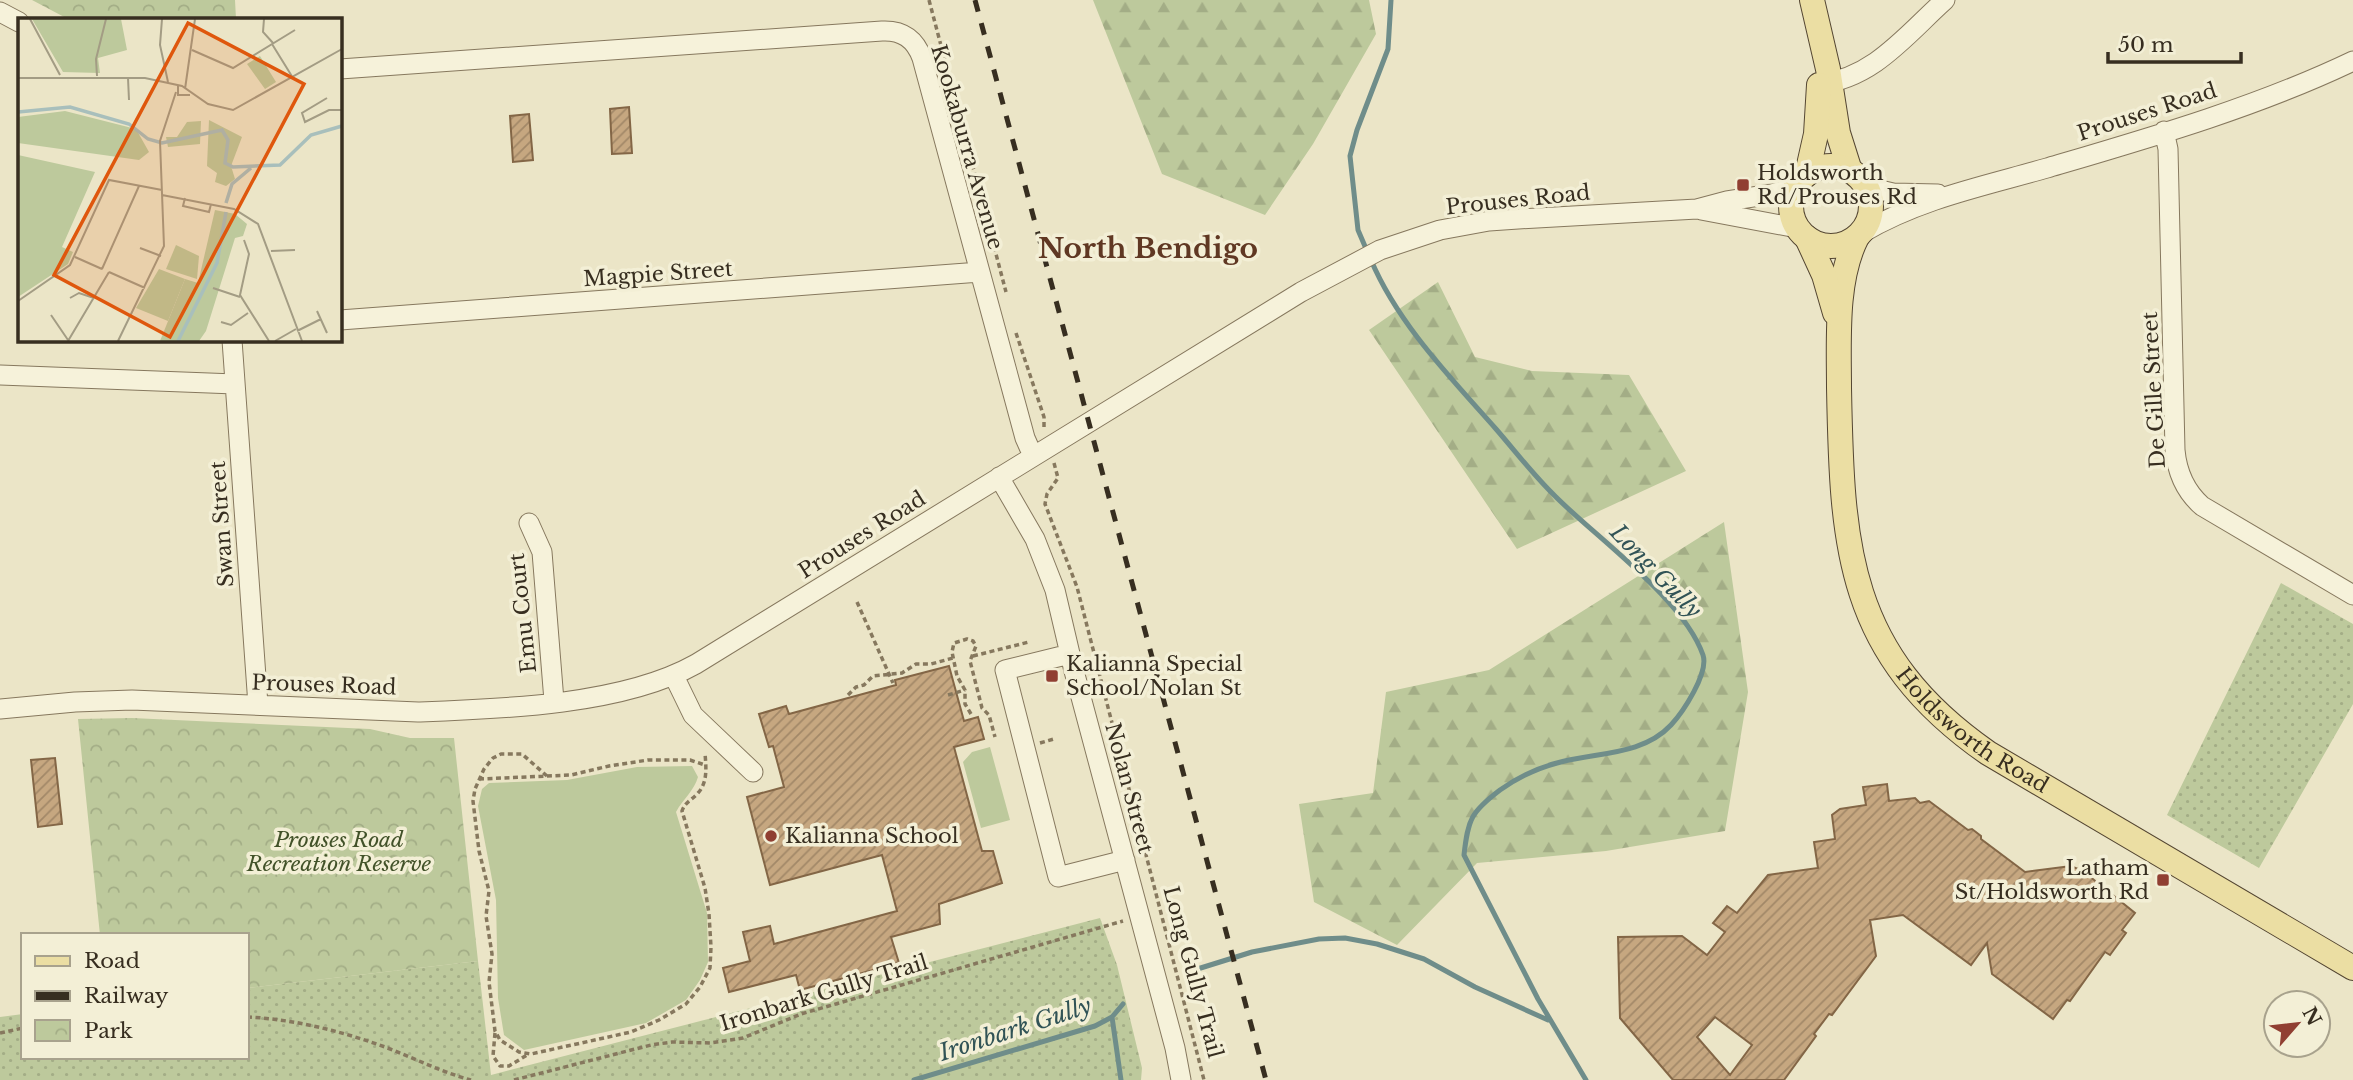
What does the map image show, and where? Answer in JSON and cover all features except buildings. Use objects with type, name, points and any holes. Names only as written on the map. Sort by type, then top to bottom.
[{"type":"main road","points":[[1813,6],[1825,83],[1838,133],[1858,179],[1871,199],[1871,211],[1860,235],[1846,244],[1833,247],[1819,245],[1802,233],[1792,217],[1791,205],[1793,192],[1803,178],[1817,168],[1828,166],[1858,179]]},
{"type":"main road","points":[[1803,178],[1816,134],[1825,83]]},
{"type":"main road","name":"Holdsworth Road","points":[[1802,233],[1824,275],[1839,327]]},
{"type":"main road","name":"Holdsworth Road","points":[[1860,235],[1848,255],[1845,267],[1839,327],[1840,459],[1845,524],[1856,581],[1869,615],[1892,657],[1909,681],[1944,719],[1988,753],[2353,968]]},
{"type":"street","points":[[1825,83],[1849,78],[1866,70],[1945,0]]},
{"type":"street","points":[[0,12],[18,21]]},
{"type":"street","name":"Kookaburra Avenue","points":[[341,69],[895,31],[912,41],[922,58],[1025,438],[1033,456]]},
{"type":"street","name":"Prouses Road","points":[[1860,235],[1884,221],[1949,194],[2164,131],[2275,94],[2353,61]]},
{"type":"street","name":"De Gille Street","points":[[2164,131],[2168,149],[2175,450],[2183,481],[2202,506],[2353,594]]},
{"type":"street","name":"Prouses Road","points":[[0,709],[102,700],[418,712],[484,709],[615,693],[674,676],[1301,292],[1380,250],[1430,233],[1489,221],[1697,209],[1786,190],[1803,178]]},
{"type":"street","name":"Prouses Road","points":[[1858,179],[1893,193],[1949,194]]},
{"type":"street","name":"Prouses Road","points":[[1697,209],[1802,233]]},
{"type":"street","name":"Magpie Street","points":[[341,320],[980,272]]},
{"type":"street","name":"Swan Street","points":[[232,341],[258,705]]},
{"type":"street","points":[[0,376],[235,384]]},
{"type":"street","name":"Nolan Street","points":[[999,477],[1035,539],[1055,590],[1181,1080]]},
{"type":"street","name":"Emu Court","points":[[529,523],[542,552],[554,701]]},
{"type":"street","points":[[1070,654],[1005,670],[1058,877],[1125,860]]},
{"type":"street","points":[[674,676],[693,716],[753,772]]},
{"type":"path","points":[[929,0],[1004,279],[1006,295]]},
{"type":"path","points":[[1014,329],[1023,348],[1044,417],[1043,424]]},
{"type":"path","name":"Long Gully Trail","points":[[1057,471],[1058,478],[1046,498],[1047,509],[1077,587],[1205,1080]]},
{"type":"path","points":[[857,602],[893,683]]},
{"type":"path","points":[[971,713],[965,704],[965,690],[957,676],[953,658],[953,645],[967,639],[974,641],[976,646],[970,661],[982,708],[989,715],[995,737]]},
{"type":"path","points":[[971,657],[1028,642]]},
{"type":"path","points":[[848,695],[873,676],[902,673],[916,664],[931,664],[953,658]]},
{"type":"path","points":[[948,695],[965,690]]},
{"type":"path","points":[[547,776],[522,754],[501,754],[493,758],[479,779],[473,802],[474,820],[489,891],[486,916],[492,954],[489,982],[495,1031],[493,1056],[500,1066],[509,1066],[528,1054],[631,1032],[686,1004],[700,987],[710,968],[712,947],[709,914],[705,888],[682,811],[684,804],[699,792],[704,783],[706,765],[697,720]]},
{"type":"path","points":[[479,779],[571,775],[648,760],[690,760],[706,765]]},
{"type":"path","name":"Ironbark Gully Trail","points":[[514,1080],[651,1045],[672,1042],[709,1043],[743,1038],[813,1010],[1140,917]]},
{"type":"path","points":[[248,1017],[312,1025],[384,1047],[441,1071],[471,1080]]},
{"type":"path","points":[[0,1033],[21,1028]]},
{"type":"path","points":[[495,1031],[500,1040],[509,1047],[528,1054]]},
{"type":"green space","points":[[32,0],[235,0],[236,18],[66,18]]},
{"type":"green space","points":[[1093,0],[1369,0],[1376,34],[1313,144],[1265,215],[1162,174]]},
{"type":"green space","points":[[1438,282],[1475,357],[1532,371],[1629,375],[1686,471],[1517,549],[1369,330]]},
{"type":"green space","points":[[1724,522],[1748,692],[1725,831],[1606,851],[1477,863],[1397,945],[1314,902],[1299,804],[1373,793],[1386,692],[1489,670]]},
{"type":"green space","points":[[2281,583],[2353,624],[2353,704],[2259,868],[2167,815]]},
{"type":"green space","name":"Prouses Road Recreation Reserve","points":[[132,718],[370,729],[410,738],[454,738],[478,961],[248,988],[248,933],[100,933],[78,719]]},
{"type":"green space","points":[[990,747],[1010,820],[981,828],[963,762],[972,752]]},
{"type":"green space","points":[[692,766],[698,777],[676,812],[707,913],[708,962],[700,980],[686,1000],[646,1023],[524,1050],[504,1035],[498,998],[496,900],[478,806],[482,789],[489,783],[567,780],[637,767]]},
{"type":"green space","points":[[1100,918],[1117,965],[1142,1068],[1141,1080],[0,1080],[0,1017],[21,1014],[21,1059],[248,1059],[248,988],[478,961],[491,1075]]},
{"type":"waterway","name":"Long Gully","points":[[1367,251],[1358,230],[1350,156],[1357,130],[1388,49],[1391,0]]},
{"type":"waterway","name":"Long Gully","points":[[1371,260],[1396,306],[1444,370],[1548,489],[1659,592],[1693,634],[1703,655],[1702,672],[1694,692],[1676,719],[1659,735],[1632,748],[1572,759],[1528,774],[1490,798],[1473,817],[1467,833],[1464,855],[1538,999],[1586,1080]]},
{"type":"waterway","name":"Ironbark Gully","points":[[1191,971],[1252,952],[1319,939],[1345,938],[1377,944],[1424,959],[1475,987],[1548,1020]]},
{"type":"waterway","name":"Ironbark Gully","points":[[914,1080],[1095,1026],[1112,1017],[1123,1004]]},
{"type":"waterway","points":[[1112,1017],[1121,1080]]},
{"type":"railway","points":[[975,0],[1266,1080]]},
{"type":"place","name":"Holdsworth Rd/Prouses Rd","points":[[1743,185]]},
{"type":"place","name":"Kalianna Special School/Nolan St","points":[[1052,676]]},
{"type":"place","name":"Kalianna School","points":[[771,836]]},
{"type":"place","name":"Latham St/Holdsworth Rd","points":[[2163,880]]},
{"type":"district","name":"North Bendigo","points":[[1148,248]]}]
